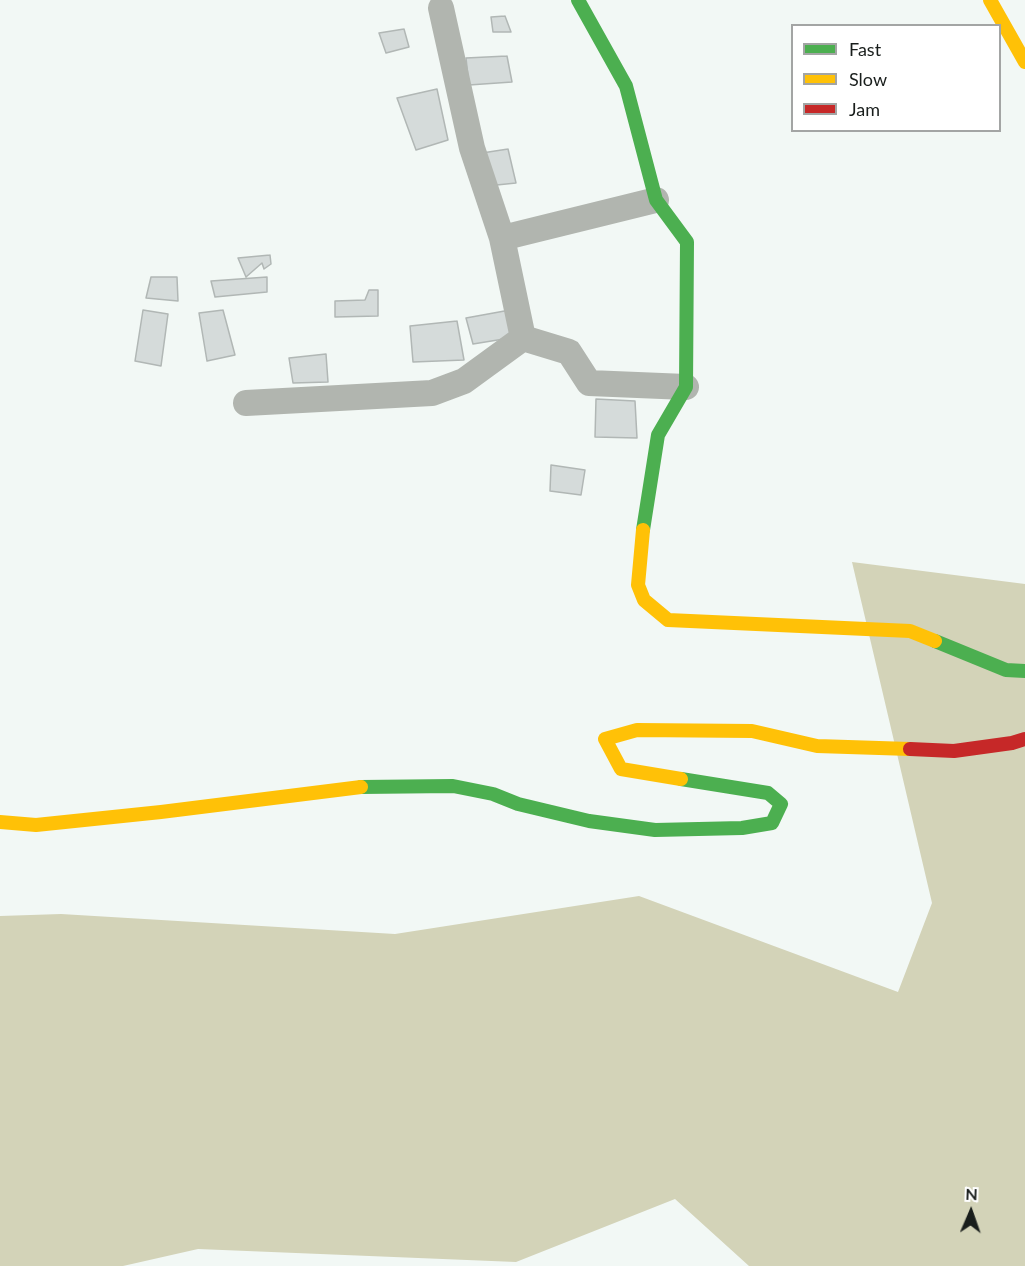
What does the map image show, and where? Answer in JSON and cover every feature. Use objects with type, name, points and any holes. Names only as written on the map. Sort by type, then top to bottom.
[{"type":"street","points":[[578,0],[626,86],[656,200],[687,242],[686,387],[658,435],[645,511],[638,585],[644,600],[668,620],[910,631],[1006,670],[1025,671]]},
{"type":"street","points":[[990,0],[1025,62]]},
{"type":"street","points":[[441,8],[472,148],[502,238],[523,338]]},
{"type":"street","points":[[502,238],[656,200]]},
{"type":"street","points":[[523,338],[569,352],[589,383],[686,387]]},
{"type":"street","points":[[246,403],[432,393],[464,381],[523,338]]},
{"type":"street","points":[[0,822],[36,825],[366,786],[453,786],[493,794],[518,804],[589,821],[655,830],[742,828],[772,823],[781,804],[768,793],[621,769],[605,739],[637,730],[752,731],[817,746],[954,751],[1025,739]]},
{"type":"green space","points":[[852,562],[1025,584],[1025,1266],[749,1266],[675,1199],[516,1262],[198,1249],[123,1266],[0,1266],[0,916],[61,914],[395,934],[639,896],[898,992],[932,903]]},
{"type":"building","points":[[505,16],[511,32],[493,32],[491,17]]},
{"type":"building","points":[[404,29],[409,47],[386,53],[379,33]]},
{"type":"building","points":[[507,56],[512,82],[469,85],[466,58]]},
{"type":"building","points":[[437,89],[448,140],[416,150],[397,98]]},
{"type":"building","points":[[508,149],[516,183],[487,186],[482,153]]},
{"type":"building","points":[[270,255],[271,264],[264,269],[262,263],[246,277],[238,258]]},
{"type":"building","points":[[151,277],[177,277],[178,301],[146,298]]},
{"type":"building","points":[[267,277],[267,292],[215,297],[211,281]]},
{"type":"building","points":[[369,290],[378,290],[378,316],[335,317],[335,301],[365,300]]},
{"type":"building","points":[[143,310],[168,314],[161,366],[135,361]]},
{"type":"building","points":[[223,310],[235,355],[207,361],[199,313]]},
{"type":"building","points":[[510,310],[510,338],[473,344],[466,318]]},
{"type":"building","points":[[457,321],[464,360],[413,362],[410,326]]},
{"type":"building","points":[[326,354],[328,382],[293,383],[289,358]]},
{"type":"building","points":[[596,399],[635,401],[637,438],[595,437]]},
{"type":"building","points":[[551,465],[585,470],[581,495],[550,491]]},
{"type":"traffic: fast","points":[[578,0],[626,86],[656,200],[687,242],[686,387],[658,435],[643,530]]},
{"type":"traffic: fast","points":[[935,641],[1006,670],[1025,671]]},
{"type":"traffic: fast","points":[[361,787],[453,786],[493,794],[518,804],[589,821],[655,830],[742,828],[772,823],[781,804],[768,793],[681,779]]},
{"type":"traffic: slow","points":[[990,0],[1025,62]]},
{"type":"traffic: slow","points":[[643,530],[638,585],[644,600],[668,620],[910,631],[935,641]]},
{"type":"traffic: slow","points":[[681,779],[621,769],[605,739],[637,730],[752,731],[817,746],[910,749]]},
{"type":"traffic: slow","points":[[0,822],[36,825],[361,787]]},
{"type":"traffic: jam","points":[[910,749],[954,751],[1025,739]]}]
